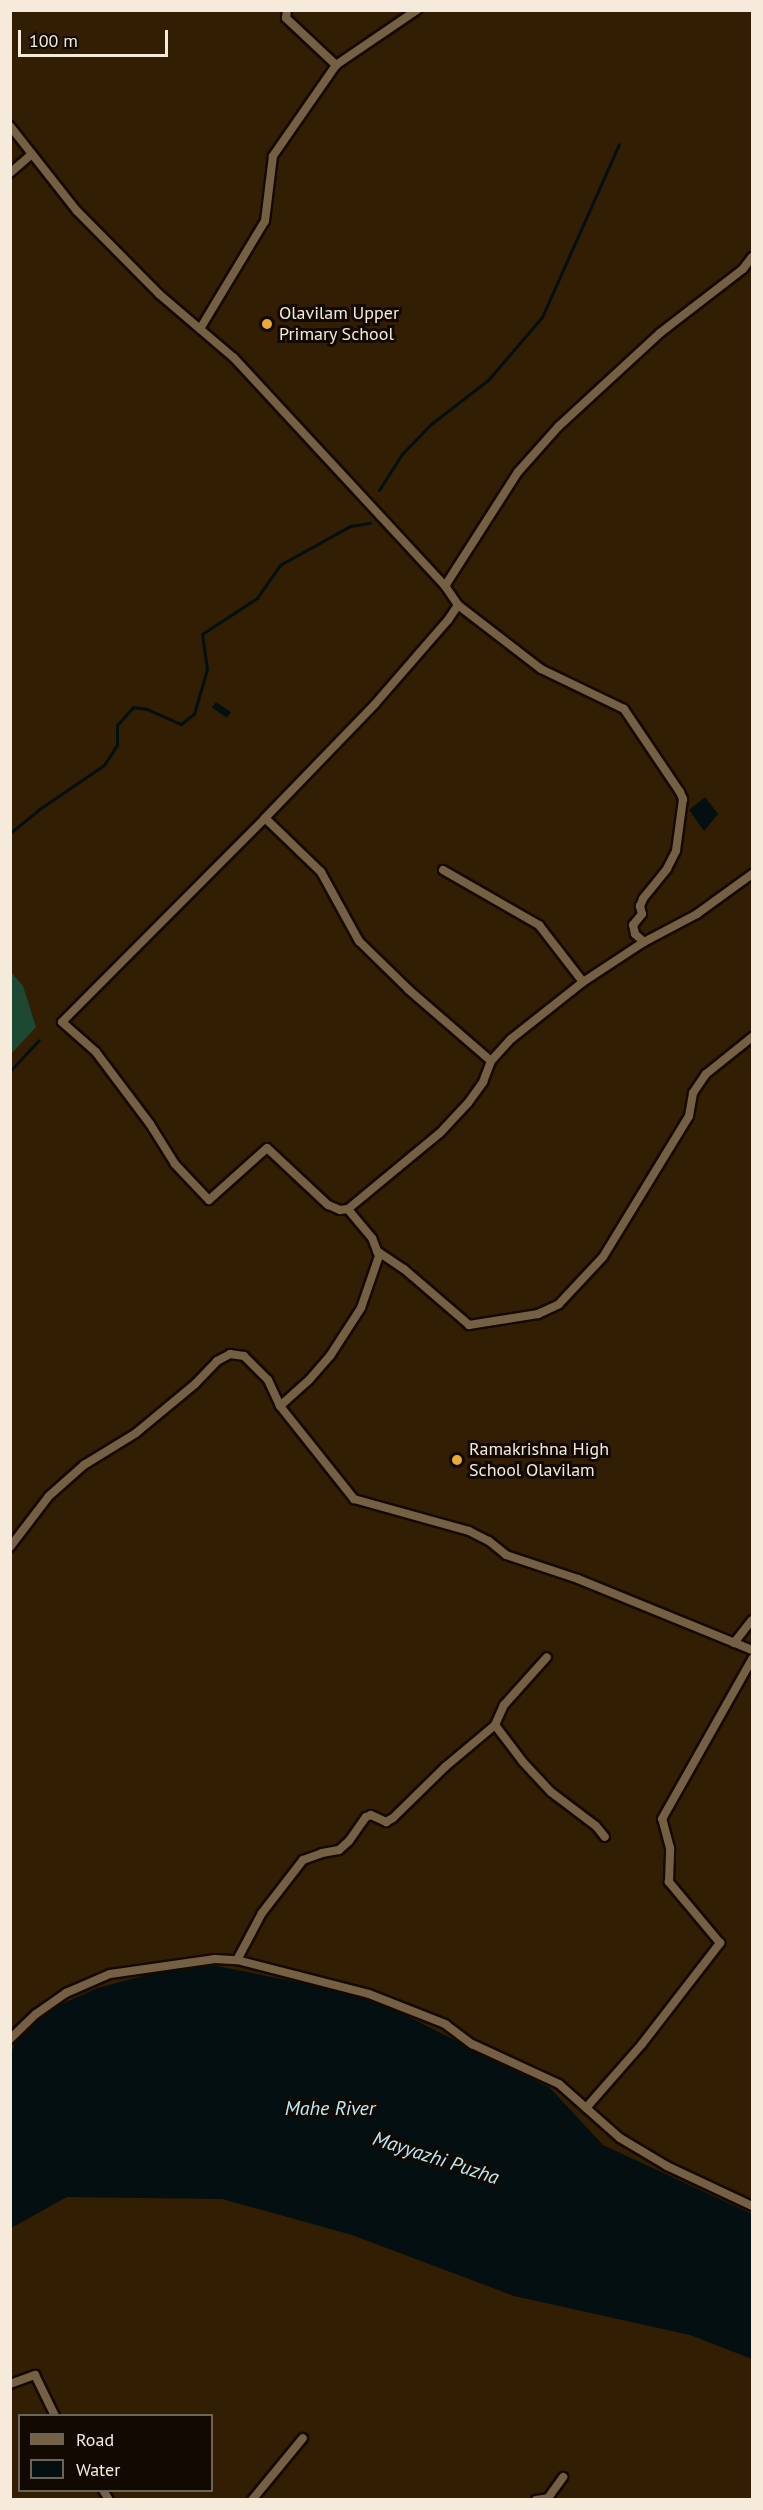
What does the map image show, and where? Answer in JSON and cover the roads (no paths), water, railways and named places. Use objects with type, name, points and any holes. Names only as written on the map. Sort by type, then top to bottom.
[{"type":"street","points":[[287,10],[286,18],[336,65]]},
{"type":"street","points":[[200,329],[265,221],[273,156],[336,65],[417,10]]},
{"type":"street","points":[[10,126],[76,211],[159,294],[234,358],[445,586],[458,605],[541,669],[624,709],[683,799],[676,851],[667,869],[643,899],[640,906],[642,914],[633,925],[635,934],[644,942]]},
{"type":"street","points":[[10,173],[32,154]]},
{"type":"street","points":[[445,586],[518,472],[559,426],[660,333],[743,269],[753,257]]},
{"type":"street","points":[[458,605],[429,643],[405,667],[375,704],[266,818],[62,1022],[96,1052],[150,1124],[175,1164],[209,1200],[267,1148],[328,1205],[340,1210],[348,1209],[440,1133],[468,1103],[483,1082],[490,1061],[511,1039],[583,982],[644,942],[697,914],[753,874]]},
{"type":"street","points":[[266,818],[321,872],[359,941],[409,990],[490,1061]]},
{"type":"street","points":[[443,870],[539,925],[583,982]]},
{"type":"street","points":[[377,1251],[404,1269],[469,1324],[538,1314],[559,1304],[603,1257],[689,1116],[693,1093],[706,1074],[753,1037]]},
{"type":"street","points":[[280,1406],[309,1380],[346,1333],[360,1308],[379,1256],[372,1238],[348,1209]]},
{"type":"street","points":[[10,1547],[49,1496],[84,1465],[136,1433],[195,1384],[217,1361],[230,1354],[244,1356],[268,1380],[280,1406],[354,1499],[469,1531],[489,1541],[506,1555],[578,1579],[753,1650]]},
{"type":"street","points":[[734,1642],[753,1620]]},
{"type":"street","points":[[237,1960],[262,1913],[303,1860],[339,1850],[350,1841],[366,1817],[372,1815],[386,1822],[393,1818],[445,1767],[495,1725],[504,1705],[548,1657]]},
{"type":"street","points":[[586,2108],[642,2044],[720,1943],[669,1882],[670,1848],[663,1819],[753,1659]]},
{"type":"street","points":[[495,1725],[523,1762],[551,1792],[596,1826],[605,1837]]},
{"type":"street","points":[[10,2039],[36,2014],[66,1993],[110,1974],[214,1959],[237,1960],[369,1994],[445,2024],[472,2044],[559,2084],[620,2138],[667,2166],[753,2206]]},
{"type":"street","points":[[10,2384],[35,2375],[54,2414]]},
{"type":"street","points":[[252,2499],[303,2438]]},
{"type":"street","points":[[536,2499],[548,2498],[563,2477]]},
{"type":"water","points":[[216,702],[231,712],[227,718],[212,708]]},
{"type":"water","points":[[705,797],[718,814],[704,831],[689,810]]},
{"type":"water","name":"Mahe River","points":[[212,1965],[367,1996],[550,2088],[603,2145],[752,2214],[752,2359],[690,2335],[514,2296],[352,2235],[222,2199],[67,2197],[11,2228],[10,2056],[17,2038],[41,2013],[98,1988],[157,1972]]},
{"type":"waterway","points":[[379,490],[402,454],[431,424],[488,380],[542,317],[619,144]]},
{"type":"waterway","points":[[10,833],[38,810],[104,765],[117,745],[117,725],[133,707],[147,709],[181,724],[194,714],[207,669],[202,634],[257,598],[280,565],[350,526],[370,523]]},
{"type":"waterway","points":[[10,1071],[39,1040]]},
{"type":"place","name":"Olavilam Upper Primary School","points":[[267,324]]},
{"type":"place","name":"Ramakrishna High School Olavilam","points":[[457,1460]]},
{"type":"water label","name":"Mayyazhi Puzha","points":[[436,2158]]}]
